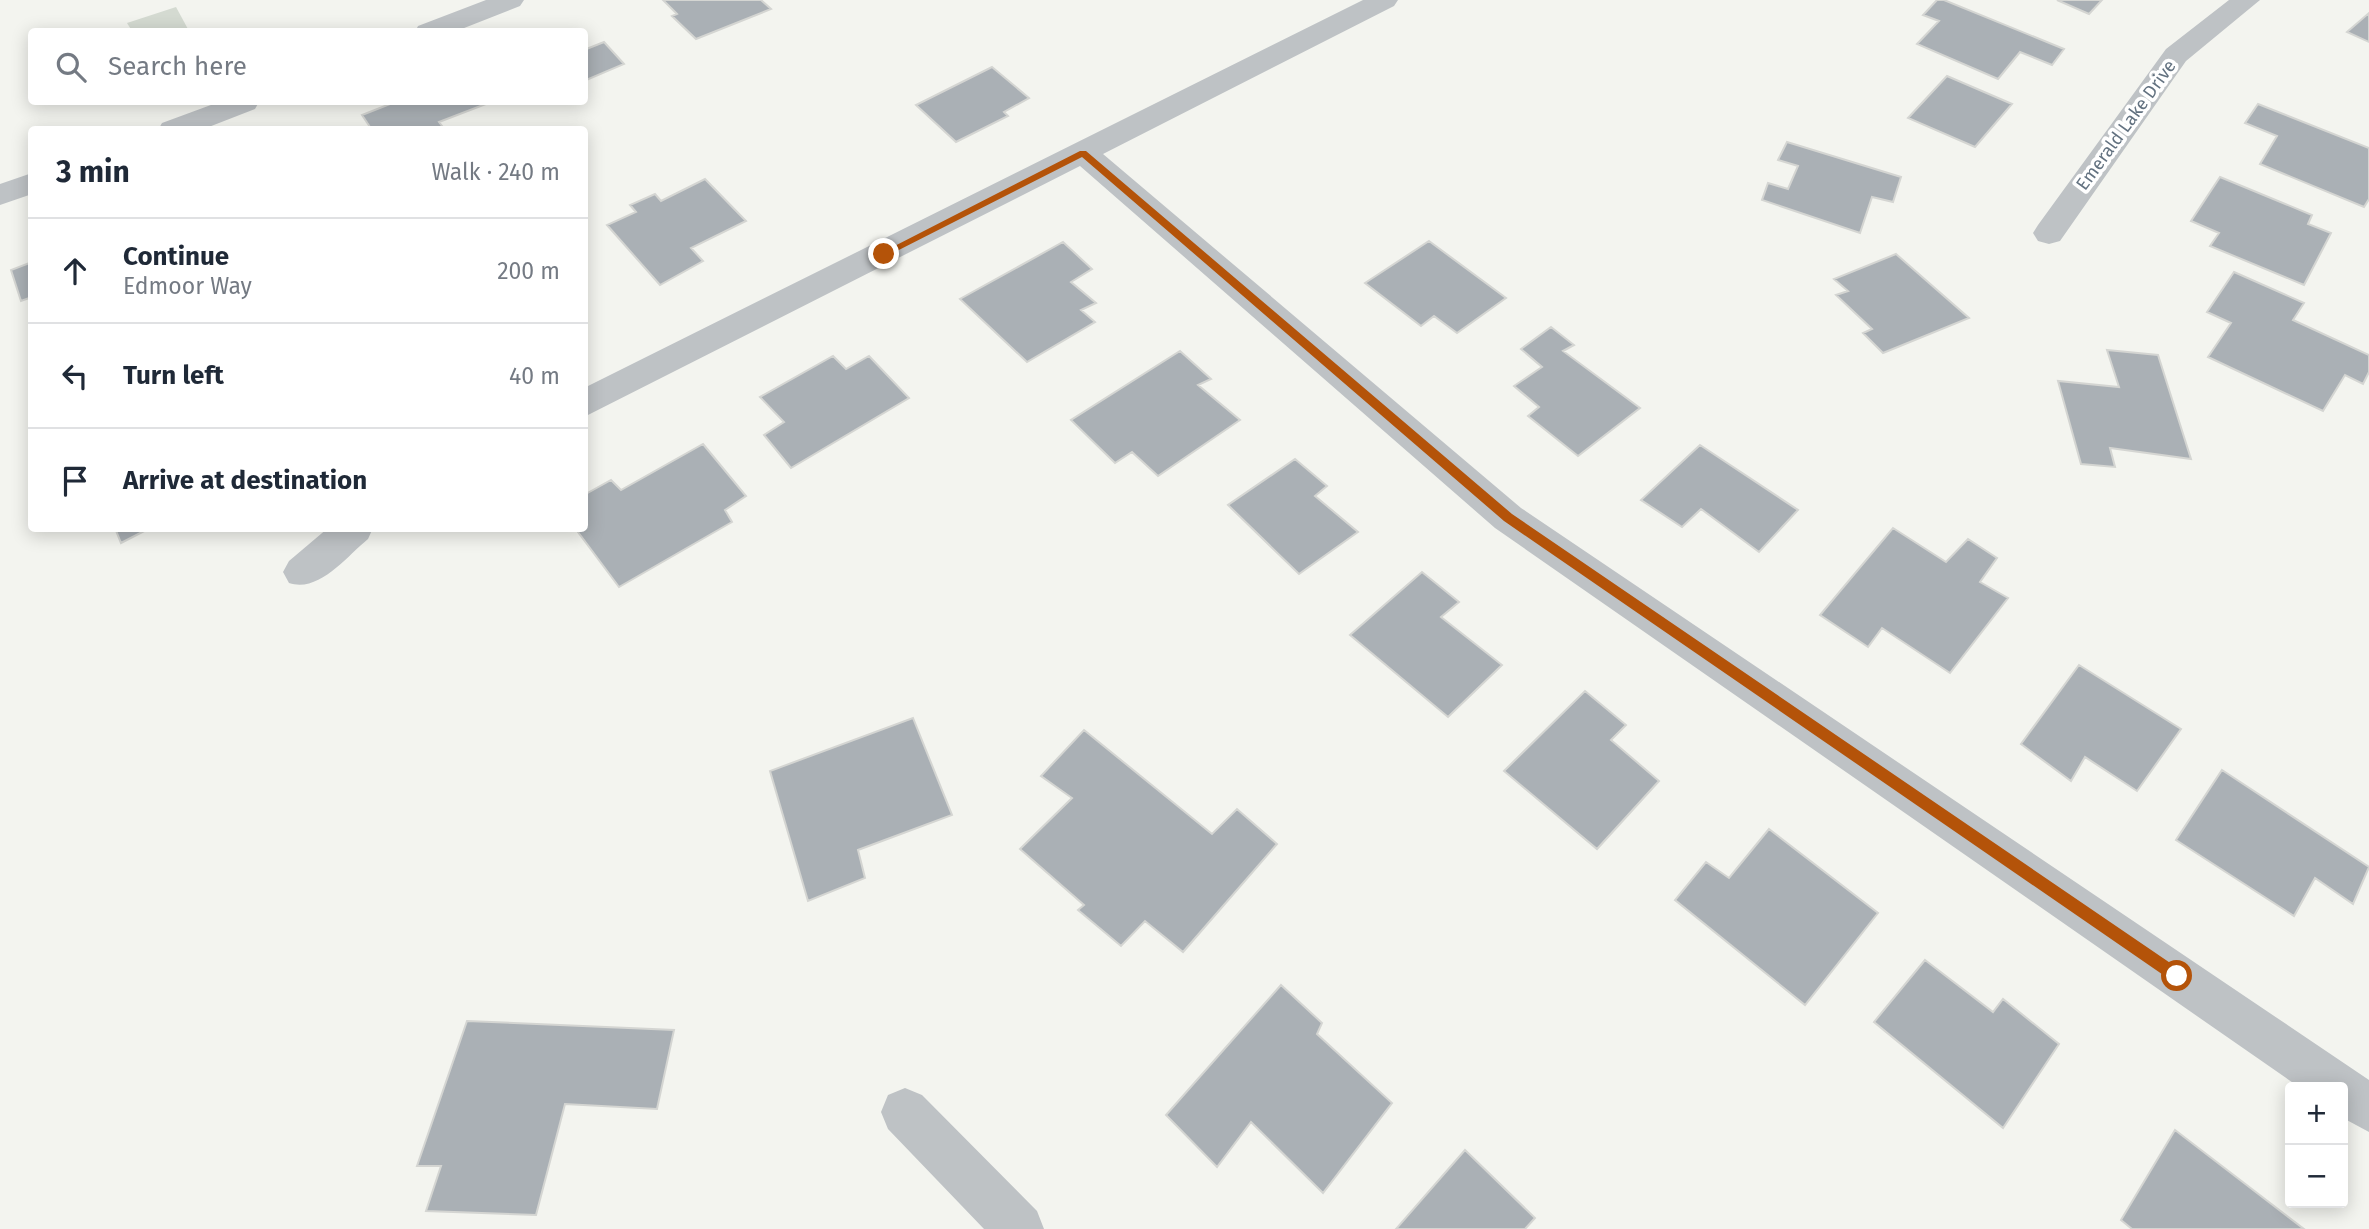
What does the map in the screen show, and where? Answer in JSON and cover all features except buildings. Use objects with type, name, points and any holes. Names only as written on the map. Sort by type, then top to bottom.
[{"type":"street","points":[[438,28],[510,0]]},
{"type":"street","points":[[588,402],[1384,0]]},
{"type":"street","name":"Emerald Lake Drive","points":[[2049,233],[2176,55],[2208,27],[2246,0]]},
{"type":"street","points":[[182,126],[237,105]]},
{"type":"street","points":[[1083,153],[1508,517],[2332,1082]]},
{"type":"street","points":[[0,195],[28,184]]},
{"type":"street","points":[[302,572],[350,532]]},
{"type":"street","points":[[2348,1093],[2369,1108]]},
{"type":"street","points":[[905,1112],[1019,1229]]},
{"type":"shaded area","points":[[176,7],[187,28],[130,28],[127,23]]},
{"type":"route","points":[[884,254],[1083,153],[1508,517],[2177,976]]}]
